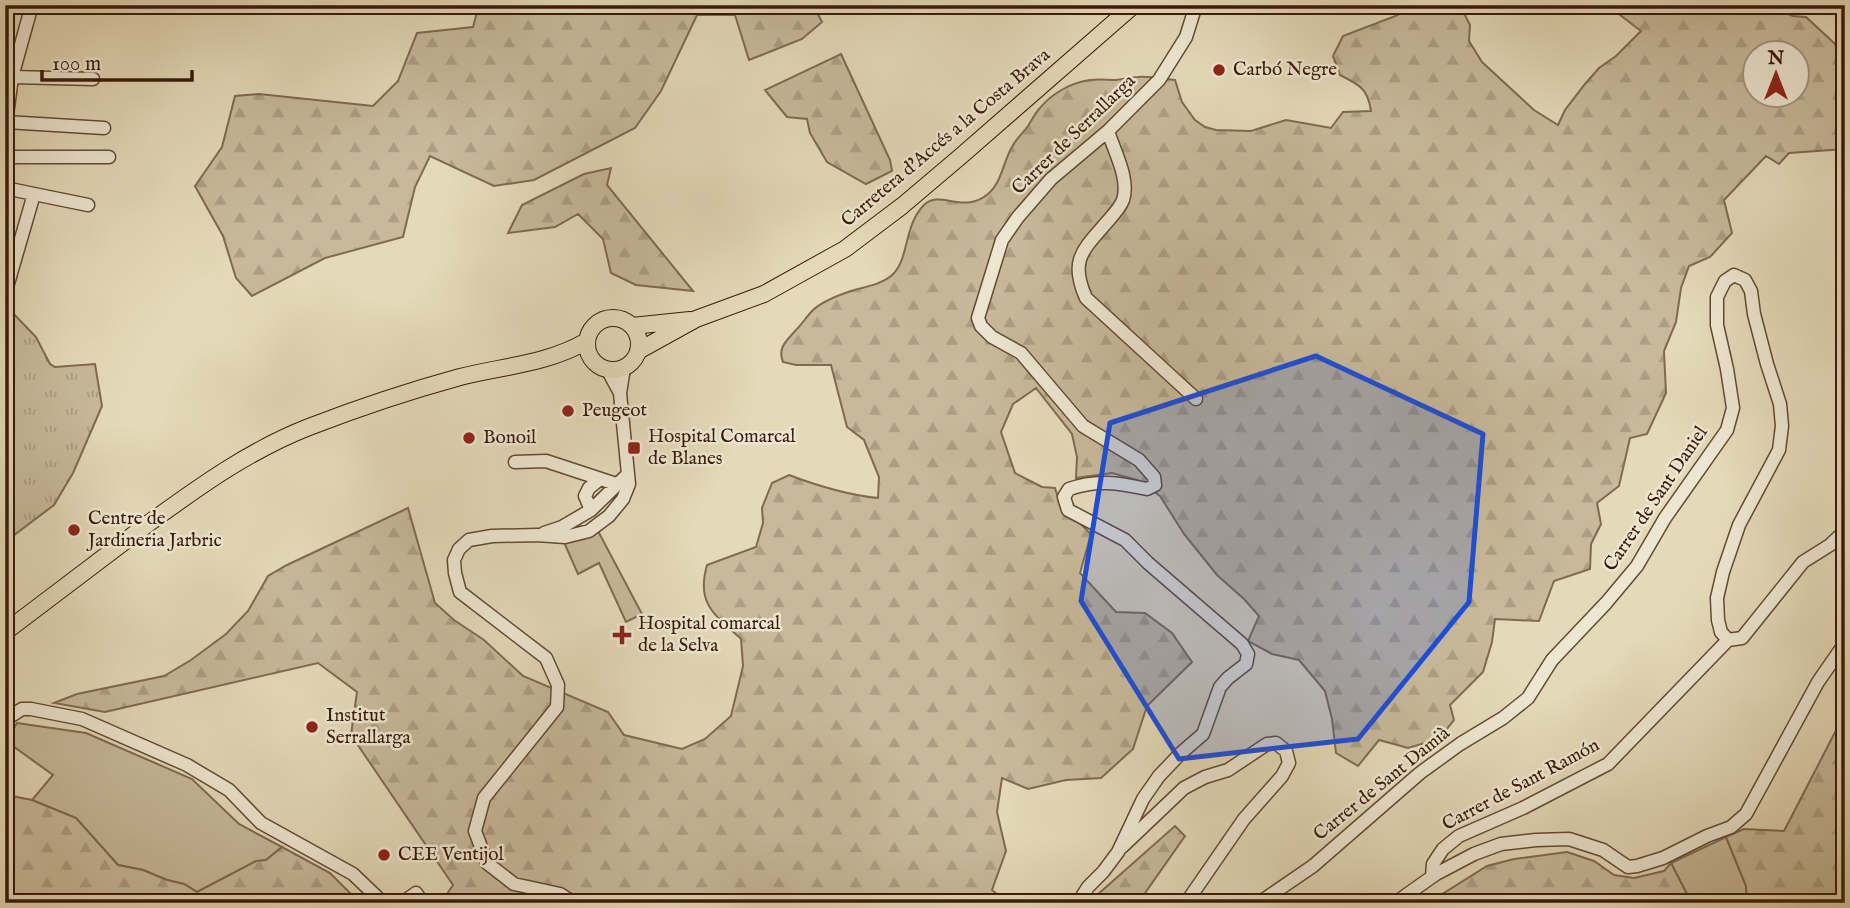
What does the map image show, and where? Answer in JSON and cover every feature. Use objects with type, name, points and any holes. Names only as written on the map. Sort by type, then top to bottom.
[{"type":"main road","name":"Carretera d'Accés a la Costa Brava","points":[[638,351],[696,319],[764,294],[845,250],[941,173],[1134,5]]},
{"type":"main road","points":[[606,319],[620,319],[632,326],[639,339],[638,351],[632,362],[616,370],[599,366],[588,351],[587,341],[594,326],[606,319]]},
{"type":"main road","name":"Carretera d'Accés a la Costa Brava","points":[[632,326],[696,319]]},
{"type":"main road","points":[[5,632],[202,484],[252,453],[305,429],[375,403],[461,377],[551,358],[587,341]]},
{"type":"main road","points":[[551,358],[593,360]]},
{"type":"street","points":[[32,5],[12,77],[6,126],[104,128]]},
{"type":"street","name":"Carrer de Serrallarga","points":[[1078,903],[1118,852],[1143,799],[1159,776],[1203,734],[1220,687],[1246,664],[1248,654],[1242,644],[1125,540],[1068,510],[1064,497],[1069,489],[1085,483],[1117,482],[1147,489],[1155,485],[1154,477],[1139,460],[1083,426],[1021,353],[992,337],[981,326],[978,318],[1002,240],[1018,217],[1051,179],[1108,131],[1158,80],[1186,37],[1196,5]]},
{"type":"street","points":[[12,77],[93,79]]},
{"type":"street","points":[[1108,131],[1123,176],[1124,198],[1116,212],[1088,244],[1077,264],[1079,282],[1086,298],[1196,399]]},
{"type":"street","points":[[5,157],[109,157]]},
{"type":"street","points":[[5,188],[88,205]]},
{"type":"street","points":[[5,294],[34,194]]},
{"type":"street","name":"Carrer de Sant Daniel","points":[[1552,660],[1637,566],[1665,518],[1727,430],[1733,408],[1717,325],[1717,297],[1724,281],[1734,275],[1745,280],[1751,291],[1754,314],[1780,404],[1782,426],[1779,450],[1739,526],[1723,572],[1717,598],[1718,620],[1721,632],[1728,640]]},
{"type":"street","points":[[574,903],[560,894],[514,884],[487,863],[475,831],[484,798],[556,707],[558,685],[546,658],[460,592],[454,560],[459,549],[469,540],[492,536],[565,537],[589,531],[609,516],[629,484],[620,393],[624,368]]},
{"type":"street","points":[[607,369],[620,393]]},
{"type":"street","points":[[515,462],[545,461],[616,484]]},
{"type":"street","points":[[537,535],[562,527],[592,510],[628,474]]},
{"type":"street","points":[[592,510],[585,496],[589,488],[600,479]]},
{"type":"street","points":[[616,484],[622,499]]},
{"type":"street","name":"Carrer de Sant Ramón","points":[[1432,877],[1433,864],[1443,849],[1459,836],[1523,808],[1608,764],[1728,640],[1742,638],[1803,562],[1830,545],[1845,531]]},
{"type":"street","points":[[1395,903],[1432,877],[1474,854],[1502,844],[1569,839],[1603,850],[1628,867],[1663,858],[1731,827],[1746,814],[1818,682],[1845,643]]},
{"type":"street","name":"Carrer de Sant Damià","points":[[1259,903],[1313,866],[1420,773],[1503,718],[1528,698],[1552,660]]},
{"type":"street","points":[[5,720],[22,709],[82,719],[187,765],[229,790],[261,823],[353,874],[380,903]]},
{"type":"street","points":[[1118,852],[1184,789],[1205,777],[1228,771],[1267,744],[1276,743],[1286,751],[1289,763],[1282,776],[1244,819],[1186,903]]},
{"type":"street","points":[[402,903],[416,893],[423,903]]},
{"type":"highlighted area","points":[[1316,356],[1483,434],[1469,602],[1358,739],[1179,759],[1081,601],[1110,423]]},
{"type":"green space","points":[[479,5],[813,5],[822,22],[802,39],[749,60],[735,15],[697,15],[661,91],[635,128],[534,180],[494,186],[430,156],[415,187],[403,237],[325,258],[252,296],[236,278],[223,236],[195,186],[222,147],[235,96],[259,94],[373,106],[398,81],[417,33],[473,27]]},
{"type":"green space","points":[[1402,5],[1460,5],[1470,25],[1469,41],[1482,62],[1534,110],[1558,125],[1565,110],[1599,68],[1616,56],[1641,31],[1607,5],[1765,5],[1793,16],[1806,17],[1845,56],[1845,149],[1789,153],[1779,164],[1766,156],[1724,200],[1732,233],[1710,257],[1689,266],[1681,288],[1676,322],[1664,351],[1666,393],[1647,434],[1630,438],[1619,486],[1597,503],[1601,524],[1591,544],[1590,569],[1554,581],[1539,621],[1495,619],[1492,642],[1483,672],[1450,705],[1454,720],[1439,739],[1408,748],[1379,740],[1358,766],[1336,753],[1325,691],[1299,660],[1272,654],[1248,641],[1259,616],[1217,575],[1184,534],[1160,496],[1137,480],[1112,473],[1076,478],[1077,457],[1072,434],[1036,388],[1013,404],[1001,432],[1015,473],[1042,487],[1055,488],[1060,504],[1091,534],[1080,573],[1116,612],[1145,613],[1172,633],[1192,662],[1147,706],[1133,749],[1101,778],[1066,780],[1028,789],[1002,778],[997,812],[1006,851],[992,890],[1008,903],[441,903],[453,885],[351,735],[357,692],[318,663],[105,712],[54,703],[77,694],[164,676],[226,634],[248,611],[268,576],[408,508],[435,603],[454,620],[484,640],[523,676],[608,712],[624,735],[682,749],[705,739],[731,716],[743,666],[741,639],[715,615],[706,599],[704,578],[707,565],[756,547],[763,523],[762,508],[772,483],[789,475],[855,495],[878,498],[879,477],[864,440],[847,427],[831,365],[796,365],[783,362],[781,357],[784,344],[813,310],[836,296],[877,284],[891,276],[901,261],[917,213],[930,201],[937,199],[970,202],[988,194],[996,184],[1014,144],[1037,112],[1050,98],[1069,86],[1090,80],[1135,77],[1175,80],[1182,102],[1195,120],[1205,127],[1251,131],[1286,120],[1331,128],[1343,112],[1371,111],[1362,88],[1340,75],[1333,56],[1343,36],[1398,15]]},
{"type":"green space","points":[[841,54],[890,160],[892,171],[866,184],[827,162],[810,133],[807,119],[787,117],[765,90]]},
{"type":"green space","points":[[611,168],[607,185],[693,291],[636,285],[611,273],[603,239],[578,214],[555,227],[508,233],[522,205],[584,174]]},
{"type":"green space","points":[[9,309],[36,337],[50,364],[55,367],[95,364],[102,406],[73,473],[54,505],[5,542],[5,320]]},
{"type":"green space","points":[[598,531],[642,614],[626,622],[599,563],[578,574],[563,540]]},
{"type":"green space","points":[[1845,713],[1845,903],[1747,903],[1746,886],[1726,837],[1744,829],[1784,831]]},
{"type":"green space","points":[[17,723],[86,733],[192,779],[239,824],[282,847],[266,860],[256,862],[197,892],[184,884],[143,870],[118,865],[76,818],[32,800],[53,775],[6,741]]},
{"type":"green space","points":[[7,795],[32,800],[76,818],[118,865],[143,870],[184,884],[197,892],[256,861],[266,860],[282,847],[330,873],[360,903],[5,903]]},
{"type":"green space","points":[[1175,826],[1185,836],[1138,903],[1088,903]]},
{"type":"green space","points":[[1726,837],[1746,886],[1747,903],[1682,903],[1688,896],[1671,863]]},
{"type":"green space","points":[[1567,852],[1594,861],[1614,875],[1634,878],[1664,871],[1671,863],[1688,896],[1682,903],[1428,903],[1487,866],[1514,859]]},
{"type":"place","name":"Carbó Negre","points":[[1219,70]]},
{"type":"place","name":"Peugeot","points":[[568,411]]},
{"type":"place","name":"Bonoil","points":[[469,438]]},
{"type":"place","name":"Hospital Comarcal de Blanes","points":[[634,448]]},
{"type":"place","name":"Centre de Jardineria Jarbric","points":[[74,530]]},
{"type":"place","name":"Hospital comarcal de la Selva","points":[[622,635]]},
{"type":"place","name":"Institut Serrallarga","points":[[312,727]]},
{"type":"place","name":"CEE Ventijol","points":[[384,855]]}]
